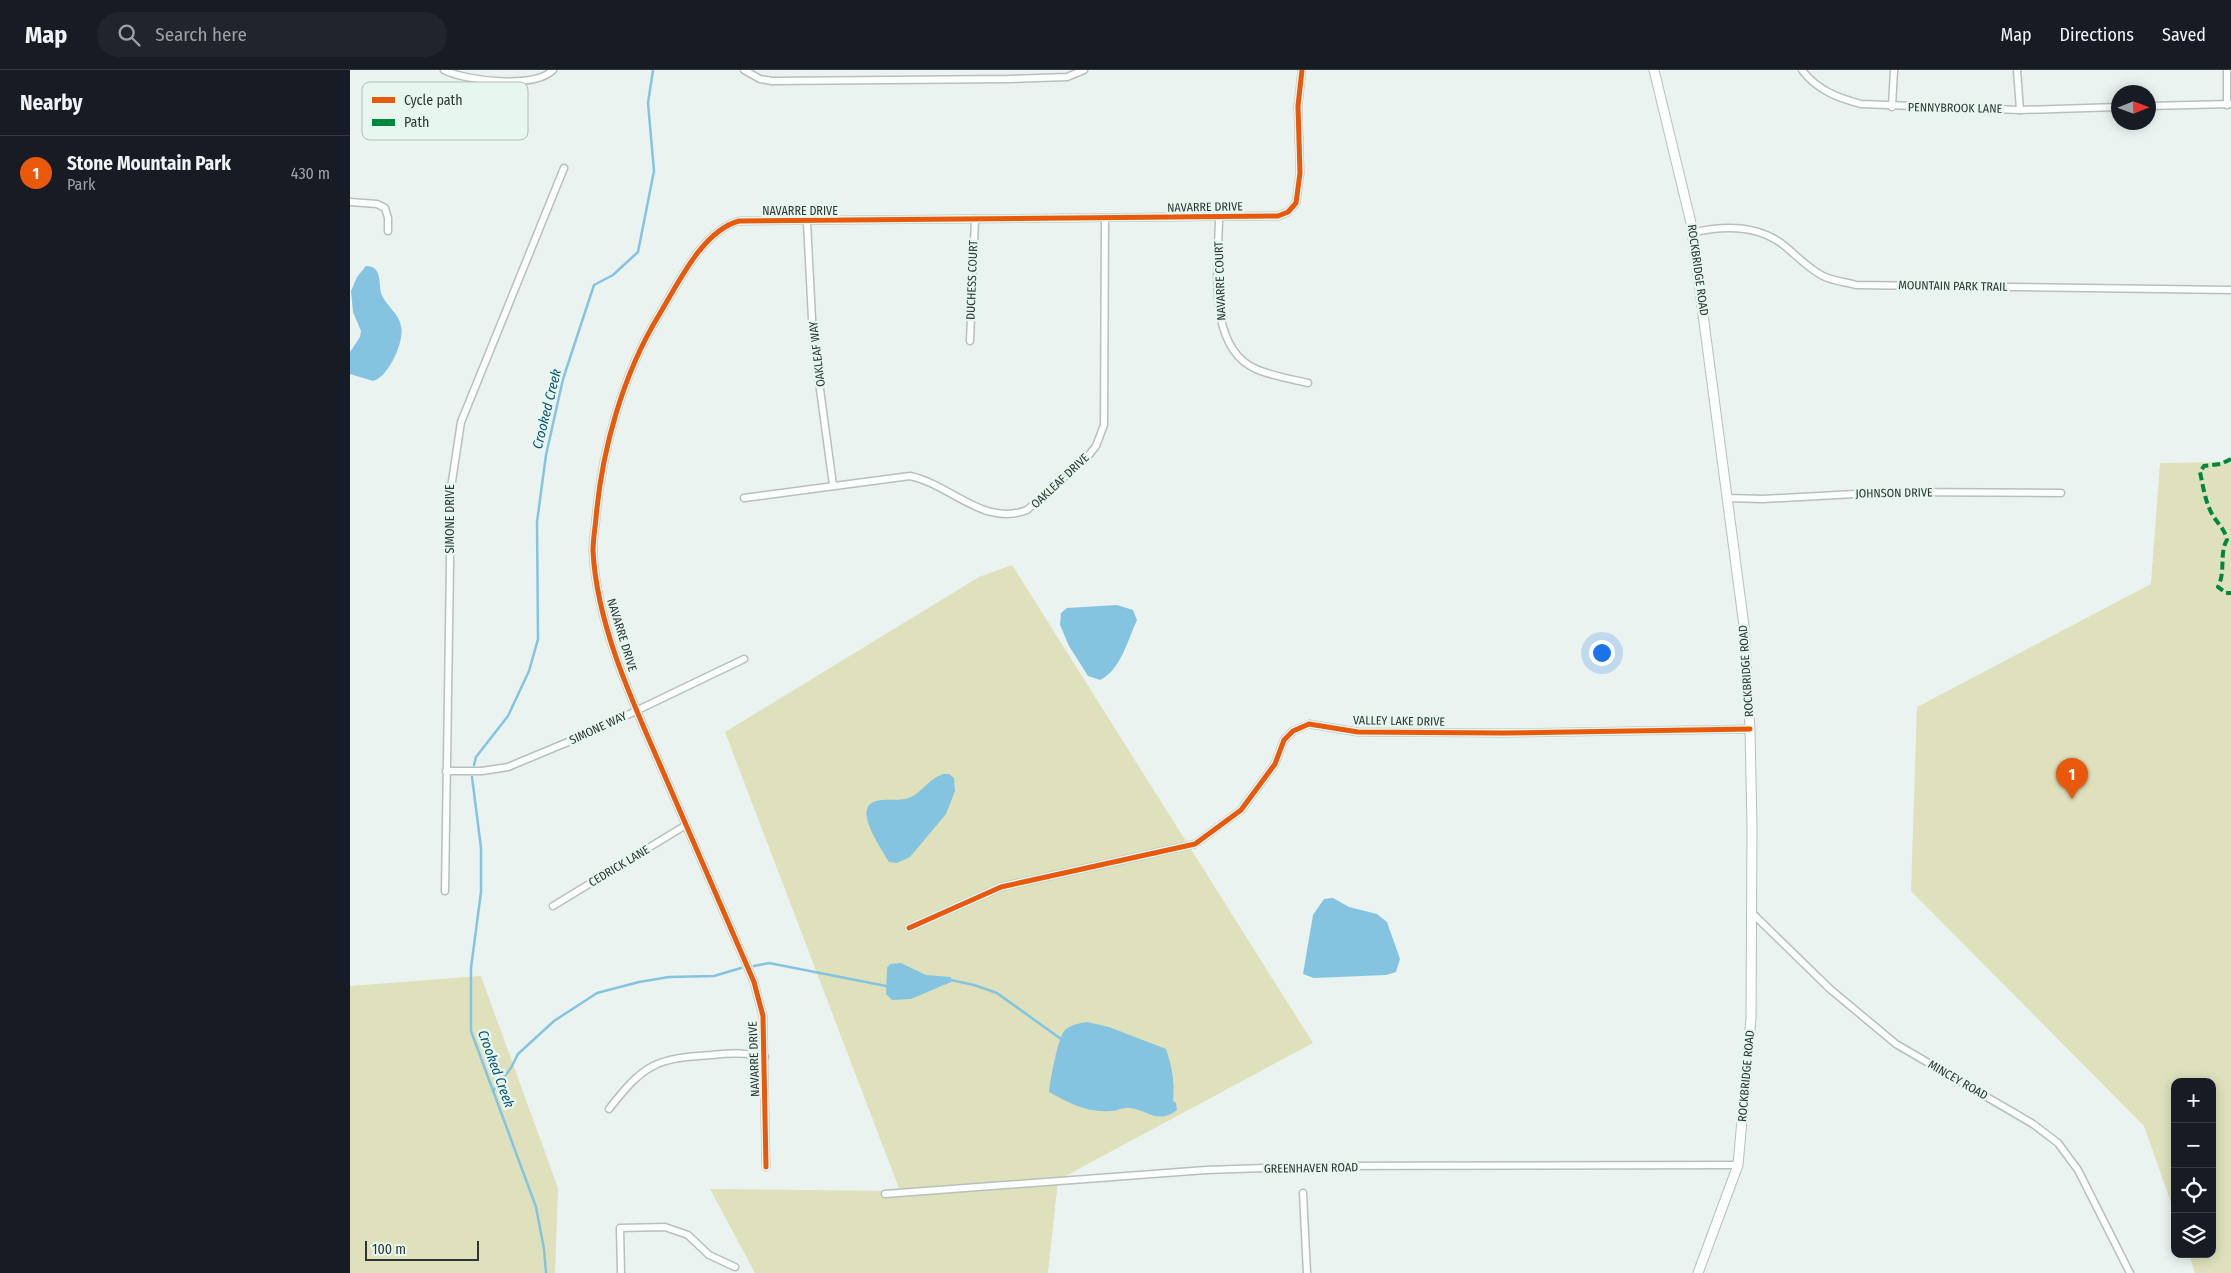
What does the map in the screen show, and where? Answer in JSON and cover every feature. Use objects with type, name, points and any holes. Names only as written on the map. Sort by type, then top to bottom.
[{"type":"main road","name":"ROCKBRIDGE ROAD","points":[[1654,70],[1691,222],[1744,626],[1750,729],[1751,1018],[1738,1165],[1698,1273]]},
{"type":"street","points":[[444,70],[456,75],[498,81],[540,78],[552,70]]},
{"type":"street","points":[[744,70],[760,79],[782,81],[1008,80],[1067,77],[1084,70]]},
{"type":"street","name":"NAVARRE DRIVE","points":[[766,1168],[763,1016],[754,982],[636,710],[605,621],[597,584],[593,549],[602,473],[619,406],[639,353],[654,322],[684,274],[711,237],[728,224],[739,221],[807,222],[1278,216],[1288,212],[1296,203],[1300,173],[1298,106],[1302,70]]},
{"type":"street","name":"PENNYBROOK LANE","points":[[1802,70],[1819,87],[1839,98],[1860,104],[1892,107],[2020,110],[2111,107]]},
{"type":"street","points":[[1892,107],[1894,70]]},
{"type":"street","points":[[2017,70],[2020,110]]},
{"type":"street","points":[[2156,106],[2229,104],[2227,70]]},
{"type":"street","name":"SIMONE DRIVE","points":[[445,891],[450,564],[449,501],[456,444],[460,422],[564,168]]},
{"type":"street","points":[[350,202],[378,204],[385,208],[388,218],[388,231]]},
{"type":"street","name":"NAVARRE COURT","points":[[1219,216],[1219,313],[1225,336],[1238,354],[1255,369],[1308,383]]},
{"type":"street","name":"OAKLEAF DRIVE","points":[[744,498],[910,476],[928,480],[983,510],[1005,516],[1028,510],[1089,455],[1101,436],[1106,413],[1105,219]]},
{"type":"street","name":"DUCHESS COURT","points":[[970,341],[975,220]]},
{"type":"street","name":"OAKLEAF WAY","points":[[807,222],[813,338],[833,485]]},
{"type":"street","name":"MOUNTAIN PARK TRAIL","points":[[1691,233],[1706,229],[1742,228],[1762,232],[1770,235],[1807,266],[1824,276],[1856,284],[2231,290]]},
{"type":"street","name":"JOHNSON DRIVE","points":[[1727,498],[1763,499],[1891,492],[2061,493]]},
{"type":"street","name":"SIMONE WAY","points":[[446,771],[482,771],[508,767],[744,659]]},
{"type":"street","name":"VALLEY LAKE DRIVE","points":[[909,928],[1001,886],[1195,844],[1242,810],[1275,764],[1284,740],[1293,731],[1309,724],[1358,732],[1503,733],[1750,729]]},
{"type":"street","name":"CEDRICK LANE","points":[[553,906],[686,825]]},
{"type":"street","name":"MINCEY ROAD","points":[[1752,914],[1830,989],[1896,1044],[2033,1124],[2058,1143],[2078,1170],[2130,1273]]},
{"type":"street","points":[[609,1109],[628,1085],[660,1062],[675,1057],[736,1053],[765,1057]]},
{"type":"street","name":"GREENHAVEN ROAD","points":[[885,1194],[1206,1170],[1319,1166],[1738,1165]]},
{"type":"street","points":[[1303,1193],[1307,1273]]},
{"type":"street","points":[[621,1273],[620,1228],[665,1227],[680,1232],[688,1235],[709,1254],[735,1267]]},
{"type":"green space","points":[[2231,462],[2231,1273],[2195,1273],[2190,1258],[2216,1258],[2216,1078],[2171,1078],[2171,1203],[2144,1126],[1911,891],[1917,707],[2151,584],[2160,463]]},
{"type":"green space","points":[[1012,565],[1313,1043],[1058,1180],[1048,1273],[755,1273],[710,1189],[900,1191],[725,732],[979,577]]},
{"type":"green space","points":[[481,976],[558,1188],[555,1273],[350,1273],[350,986]]},
{"type":"water","points":[[366,266],[373,267],[378,273],[381,293],[398,317],[402,332],[401,340],[390,366],[385,373],[373,381],[350,374],[350,352],[360,337],[361,331],[353,312],[351,291],[357,277]]},
{"type":"water","points":[[1117,605],[1133,610],[1137,620],[1119,662],[1100,680],[1088,676],[1069,646],[1060,625],[1061,613],[1067,608]]},
{"type":"water","points":[[943,774],[949,774],[954,778],[955,791],[946,814],[910,857],[897,863],[889,862],[871,830],[867,812],[869,805],[876,801],[911,797],[934,778]]},
{"type":"water","points":[[1333,898],[1349,907],[1377,914],[1387,922],[1400,959],[1396,972],[1386,975],[1314,978],[1303,974],[1313,915],[1324,899]]},
{"type":"water","points":[[901,963],[926,975],[951,977],[951,982],[911,999],[892,1000],[886,994],[887,968],[890,964]]},
{"type":"water","points":[[1087,1022],[1109,1027],[1166,1049],[1174,1087],[1173,1101],[1176,1103],[1177,1110],[1164,1116],[1158,1116],[1130,1108],[1111,1111],[1086,1109],[1049,1092],[1062,1034],[1070,1027]]},
{"type":"waterway","name":"Crooked Creek","points":[[474,765],[476,757],[508,716],[529,671],[538,639],[537,522],[546,455],[563,379],[594,285],[613,275],[638,252],[654,171],[648,103],[653,70]]},
{"type":"waterway","name":"Crooked Creek","points":[[472,777],[481,848],[481,892],[471,968],[471,1031],[536,1207],[544,1249],[546,1273]]},
{"type":"waterway","points":[[754,966],[769,963],[886,986]]},
{"type":"waterway","points":[[493,1091],[511,1068],[518,1054],[554,1021],[597,993],[639,982],[669,977],[714,976],[741,968]]},
{"type":"waterway","points":[[951,980],[997,993],[1061,1039]]},
{"type":"marked path","points":[[2231,459],[2221,464],[2204,466],[2200,472],[2210,509],[2223,529],[2227,540],[2223,550],[2222,575],[2218,587],[2226,593],[2231,593]]},
{"type":"cycle path","points":[[766,1167],[763,1016],[754,982],[629,693],[609,637],[596,580],[593,543],[603,465],[616,413],[646,338],[683,274],[702,247],[726,227],[739,221],[1278,216],[1288,212],[1296,203],[1300,173],[1298,106],[1302,70]]},
{"type":"cycle path","points":[[909,928],[1001,887],[1195,844],[1241,810],[1275,764],[1284,740],[1293,731],[1309,724],[1358,732],[1503,733],[1750,729]]},
{"type":"place","name":"Stone Mountain Park","points":[[2072,799]]}]
